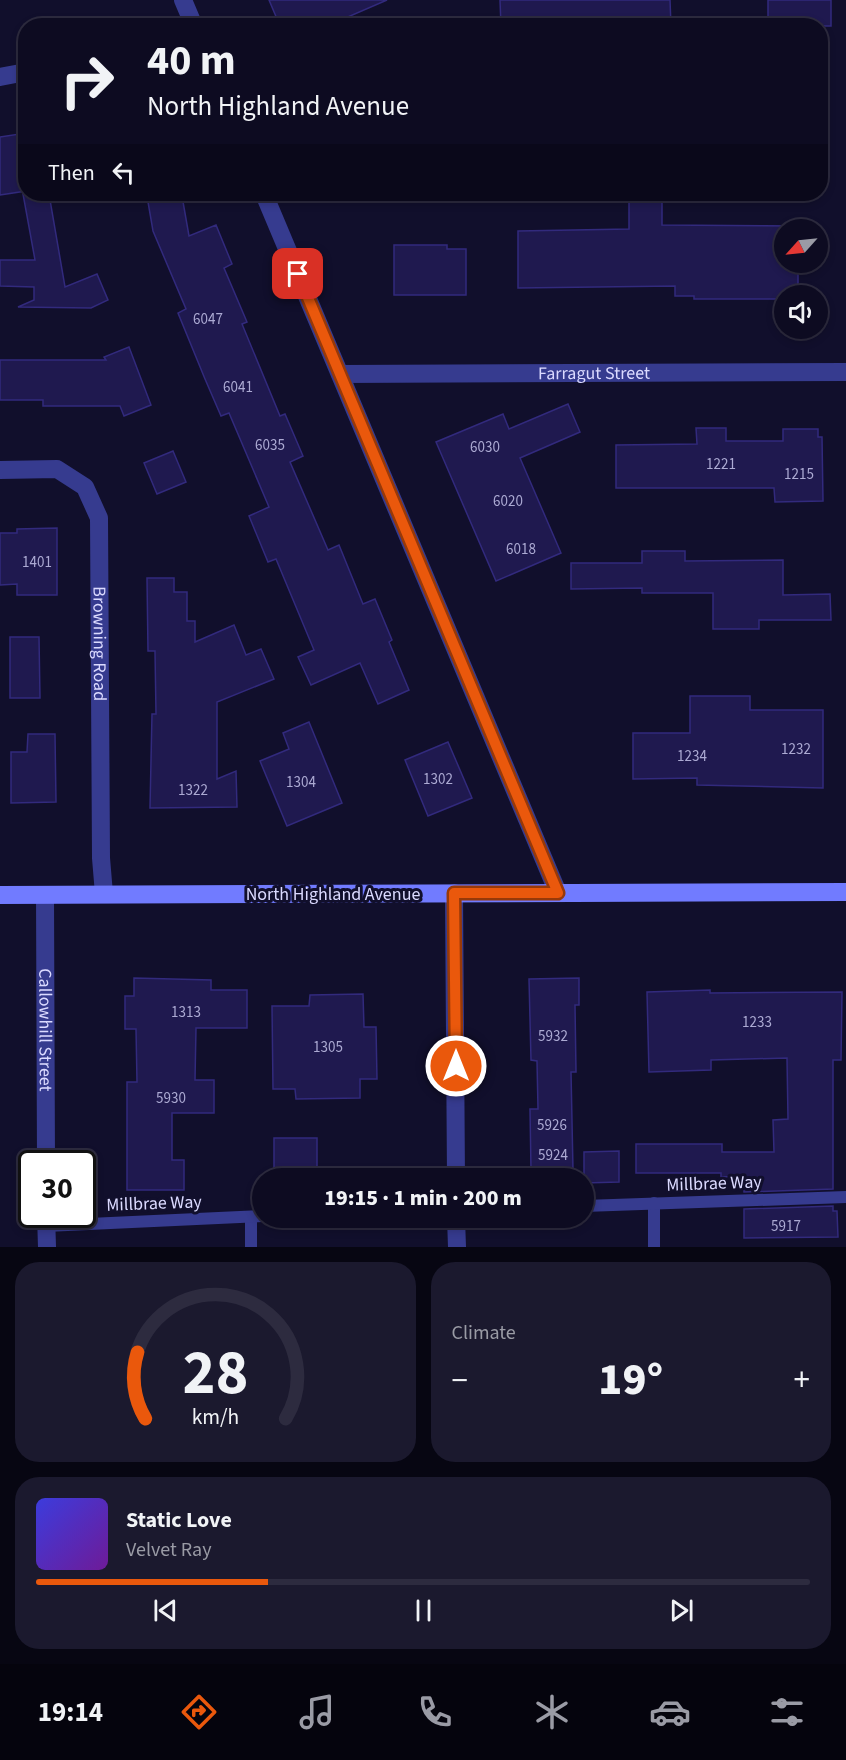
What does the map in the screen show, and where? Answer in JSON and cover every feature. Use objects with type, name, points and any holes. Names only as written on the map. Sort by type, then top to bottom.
[{"type":"main road","name":"North Highland Avenue","points":[[0,895],[846,892]]},
{"type":"street","points":[[183,0],[191,18]]},
{"type":"street","points":[[0,77],[18,74]]},
{"type":"street","points":[[267,201],[558,893]]},
{"type":"street","name":"Farragut Street","points":[[340,374],[846,372]]},
{"type":"street","name":"Browning Road","points":[[0,470],[57,470],[85,487],[99,518],[101,858],[104,894]]},
{"type":"street","points":[[454,893],[456,1168]]},
{"type":"street","name":"Callowhill Street","points":[[45,895],[46,1150]]},
{"type":"street","points":[[46,1228],[46,1247]]},
{"type":"street","points":[[456,1228],[457,1247]]},
{"type":"lane","name":"Millbrae Way","points":[[594,1206],[846,1197]]},
{"type":"lane","points":[[654,1203],[654,1247]]},
{"type":"lane","name":"Millbrae Way","points":[[96,1219],[252,1216]]},
{"type":"lane","points":[[251,1247],[255,1228]]},
{"type":"building","points":[[269,0],[387,0],[345,18],[277,18]]},
{"type":"building","points":[[500,0],[670,0],[671,18],[501,18]]},
{"type":"building","points":[[768,0],[831,0],[831,26],[828,26],[828,18],[768,18]]},
{"type":"building","points":[[18,134],[18,192],[0,195],[0,137]]},
{"type":"building","points":[[24,201],[50,201],[65,287],[97,274],[108,300],[91,308],[18,307],[34,300],[34,287],[0,286],[0,260],[35,260]]},
{"type":"building","points":[[183,201],[189,236],[216,225],[232,264],[224,268],[247,322],[242,324],[280,416],[285,414],[303,456],[290,462],[328,550],[339,545],[363,604],[375,599],[392,640],[389,642],[409,690],[378,704],[360,663],[311,685],[298,657],[314,650],[276,559],[268,562],[249,516],[269,507],[229,413],[221,416],[178,313],[186,309],[153,231],[148,202]]},
{"type":"building","points":[[629,201],[662,201],[662,225],[774,226],[774,273],[798,273],[798,285],[774,285],[774,299],[694,299],[694,296],[675,296],[675,286],[518,288],[518,231],[629,229]]},
{"type":"building","points":[[394,245],[447,245],[447,249],[466,249],[466,295],[394,295]]},
{"type":"building","points":[[129,347],[151,405],[124,416],[120,406],[43,406],[43,400],[0,400],[0,360],[106,360],[104,357]]},
{"type":"building","points":[[568,404],[580,432],[520,458],[561,553],[496,581],[436,442],[503,414],[509,429]]},
{"type":"building","points":[[696,428],[726,428],[726,441],[783,441],[783,429],[818,429],[818,437],[822,437],[823,501],[775,502],[774,488],[616,488],[616,445],[697,444]]},
{"type":"building","points":[[173,451],[186,482],[157,494],[144,463]]},
{"type":"building","points":[[57,528],[57,595],[17,595],[17,584],[0,585],[0,533],[17,533],[17,529]]},
{"type":"building","points":[[642,551],[685,551],[685,561],[783,560],[783,595],[830,594],[831,620],[759,620],[759,629],[713,629],[713,593],[642,593],[642,588],[571,589],[571,563],[642,563]]},
{"type":"building","points":[[147,578],[174,578],[174,592],[187,592],[187,621],[195,621],[195,642],[234,625],[246,655],[261,649],[274,679],[217,702],[217,779],[236,771],[237,807],[150,808],[152,714],[156,714],[155,651],[148,651]]},
{"type":"building","points":[[10,637],[39,637],[40,698],[10,698]]},
{"type":"building","points":[[690,696],[750,696],[750,710],[823,710],[823,788],[697,785],[697,778],[633,779],[633,733],[690,733]]},
{"type":"building","points":[[309,722],[342,803],[287,826],[260,761],[289,749],[283,733]]},
{"type":"building","points":[[28,734],[55,734],[56,802],[11,803],[11,752],[27,752]]},
{"type":"building","points":[[448,742],[472,798],[428,816],[405,760]]},
{"type":"building","points":[[134,978],[211,980],[211,990],[247,990],[247,1028],[196,1028],[195,1080],[214,1080],[214,1113],[172,1113],[172,1160],[184,1160],[184,1190],[127,1190],[127,1082],[137,1082],[136,1029],[125,1029],[125,996],[134,996]]},
{"type":"building","points":[[579,978],[579,1005],[575,1005],[576,1072],[571,1072],[573,1168],[531,1168],[530,1109],[538,1109],[537,1061],[531,1060],[529,979]]},
{"type":"building","points":[[710,990],[710,993],[842,992],[841,1060],[833,1060],[833,1189],[744,1192],[743,1176],[721,1177],[721,1173],[636,1173],[636,1144],[722,1144],[722,1152],[774,1152],[773,1120],[788,1119],[787,1058],[711,1060],[711,1070],[649,1072],[647,992]]},
{"type":"building","points":[[363,994],[364,1027],[376,1027],[377,1079],[360,1079],[360,1098],[296,1099],[295,1089],[273,1089],[272,1006],[309,1006],[310,995]]},
{"type":"building","points":[[274,1138],[317,1138],[317,1168],[274,1168]]},
{"type":"building","points":[[619,1151],[619,1182],[594,1183],[594,1168],[584,1168],[584,1152]]},
{"type":"building","points":[[833,1206],[833,1211],[837,1211],[838,1237],[744,1238],[744,1209]]},
{"type":"route","points":[[298,274],[558,893],[454,893],[456,1066]]}]
